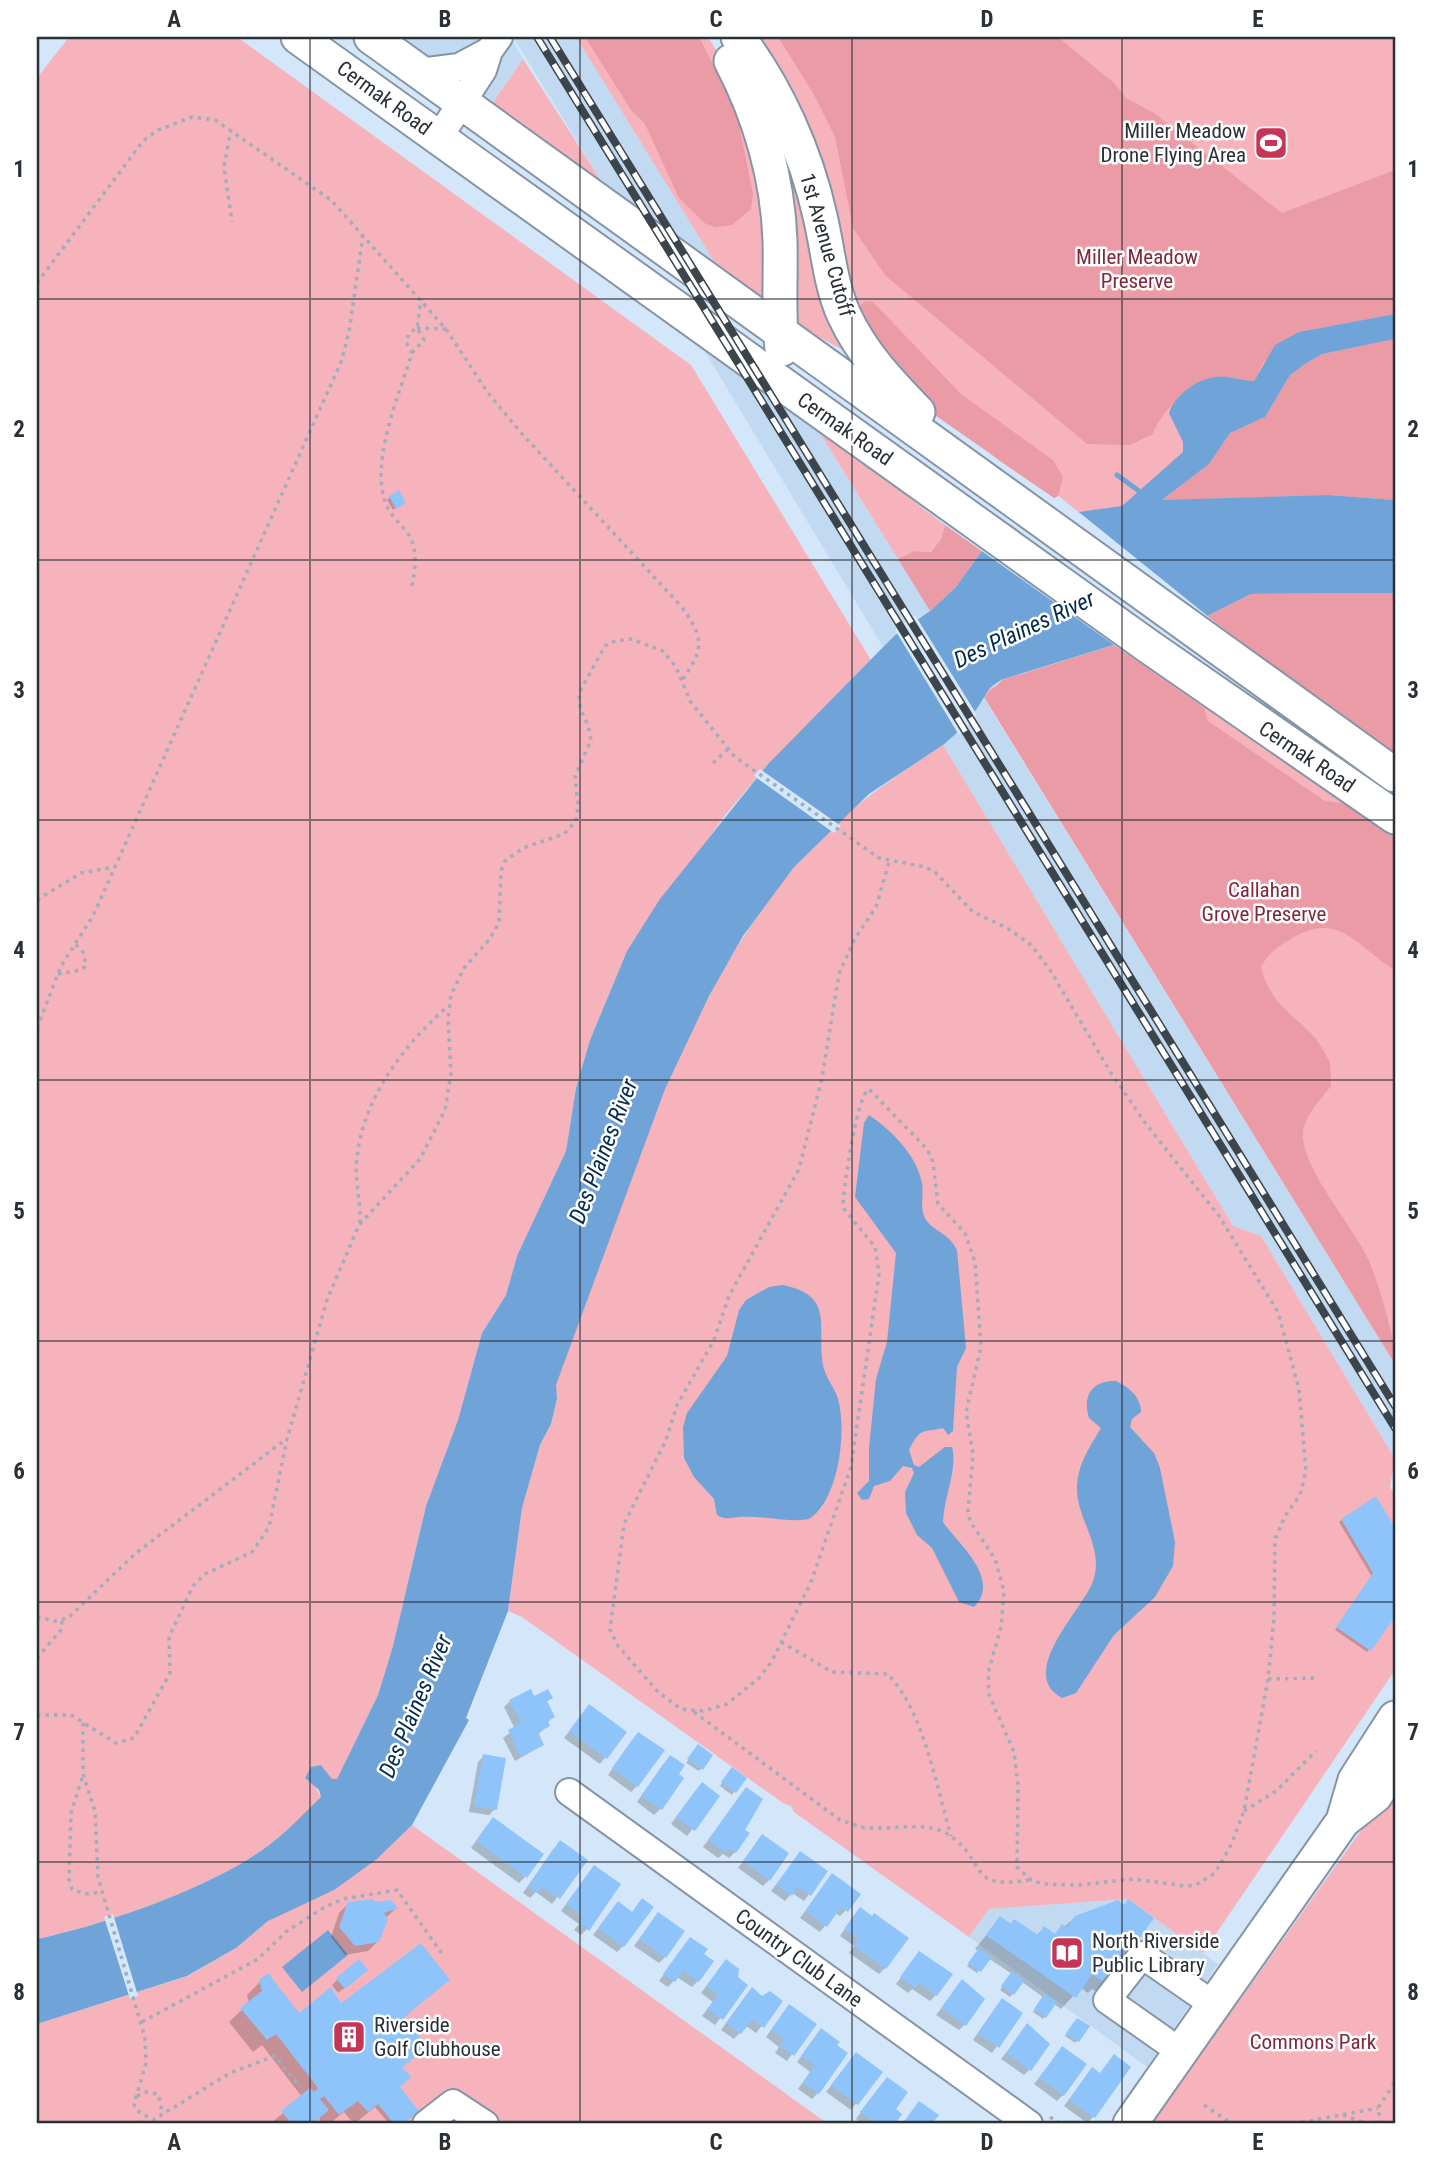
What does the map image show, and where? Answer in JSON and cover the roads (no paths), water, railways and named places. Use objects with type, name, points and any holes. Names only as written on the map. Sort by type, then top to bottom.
[{"type":"main road","name":"Cermak Road","points":[[298,37],[1148,646],[1395,817]]},
{"type":"main road","name":"Cermak Road","points":[[371,37],[1395,775]]},
{"type":"main road","name":"1st Avenue Cutoff","points":[[717,37],[748,96],[771,173],[778,215],[780,333],[788,370],[818,410]]},
{"type":"main road","name":"1st Avenue Cutoff","points":[[738,37],[761,72],[800,151],[820,215],[834,285],[843,313],[857,340],[876,368],[970,468]]},
{"type":"main road","points":[[1343,1821],[1355,1780],[1395,1718]]},
{"type":"main road","points":[[1130,2124],[1343,1821],[1375,1796],[1395,1766]]},
{"type":"street","points":[[439,137],[483,70],[494,44]]},
{"type":"street","points":[[420,72],[459,67],[494,44]]},
{"type":"street","name":"Country Club Lane","points":[[569,1792],[1029,2124]]},
{"type":"street","points":[[1181,2052],[1107,2000],[1142,1955],[1214,2005]]},
{"type":"street","points":[[426,2124],[453,2103],[473,2122]]},
{"type":"water","name":"Des Plaines River","points":[[1395,314],[1395,339],[1322,354],[1305,364],[1290,375],[1265,417],[1230,433],[1209,464],[1162,500],[1328,495],[1395,500],[1395,593],[1251,594],[1207,616],[1001,680],[990,688],[967,724],[943,745],[869,794],[794,867],[743,936],[709,996],[665,1089],[556,1385],[557,1399],[551,1424],[540,1445],[522,1508],[508,1611],[466,1718],[469,1720],[412,1825],[377,1859],[334,1890],[268,1921],[236,1948],[187,1976],[37,2024],[37,1939],[95,1924],[161,1901],[224,1873],[274,1841],[321,1797],[319,1790],[305,1778],[311,1767],[321,1765],[332,1779],[337,1779],[378,1695],[393,1646],[426,1506],[458,1420],[482,1333],[506,1295],[517,1256],[566,1151],[576,1088],[590,1040],[627,951],[660,899],[768,764],[895,635],[930,611],[955,588],[982,551],[1078,512],[1122,506],[1183,452],[1183,442],[1169,413],[1181,394],[1195,384],[1220,377],[1254,381],[1275,345],[1299,332]]},
{"type":"water","points":[[869,1115],[886,1128],[909,1153],[922,1183],[924,1216],[957,1250],[966,1348],[957,1367],[953,1431],[948,1435],[943,1428],[922,1432],[909,1450],[914,1465],[919,1467],[945,1447],[952,1447],[952,1474],[943,1522],[975,1562],[980,1574],[983,1585],[981,1596],[974,1607],[959,1602],[932,1548],[917,1535],[906,1513],[905,1492],[914,1473],[912,1468],[903,1466],[890,1481],[874,1486],[869,1499],[862,1500],[857,1493],[869,1481],[869,1448],[876,1379],[887,1342],[896,1253],[855,1197],[864,1123]]},
{"type":"water","points":[[783,1285],[800,1290],[811,1297],[820,1315],[823,1365],[837,1395],[841,1413],[841,1446],[834,1481],[819,1510],[809,1519],[722,1518],[717,1515],[714,1499],[694,1477],[684,1458],[683,1427],[687,1413],[727,1356],[739,1310],[746,1300],[769,1287]]},
{"type":"water","points":[[1116,1381],[1130,1389],[1137,1397],[1141,1412],[1132,1419],[1130,1427],[1154,1453],[1160,1468],[1175,1542],[1173,1566],[1155,1597],[1114,1635],[1076,1693],[1062,1698],[1050,1687],[1046,1673],[1049,1657],[1093,1581],[1096,1569],[1093,1545],[1081,1510],[1077,1487],[1082,1463],[1101,1428],[1089,1418],[1088,1396],[1095,1386]]},
{"type":"water","points":[[328,1930],[348,1955],[302,1992],[282,1967]]},
{"type":"waterway","points":[[1117,475],[1143,494]]},
{"type":"railway","points":[[537,37],[1395,1428]]},
{"type":"railway","points":[[550,37],[1395,1406]]},
{"type":"place","name":"Miller Meadow Drone Flying Area","points":[[1271,143]]},
{"type":"place","name":"North Riverside Public Library","points":[[1067,1953]]},
{"type":"place","name":"Riverside Golf Clubhouse","points":[[349,2037]]},
{"type":"park label","name":"Miller Meadow Preserve","points":[[1137,269]]},
{"type":"park label","name":"Callahan Grove Preserve","points":[[1264,902]]},
{"type":"park label","name":"Commons Park","points":[[1313,2042]]}]
